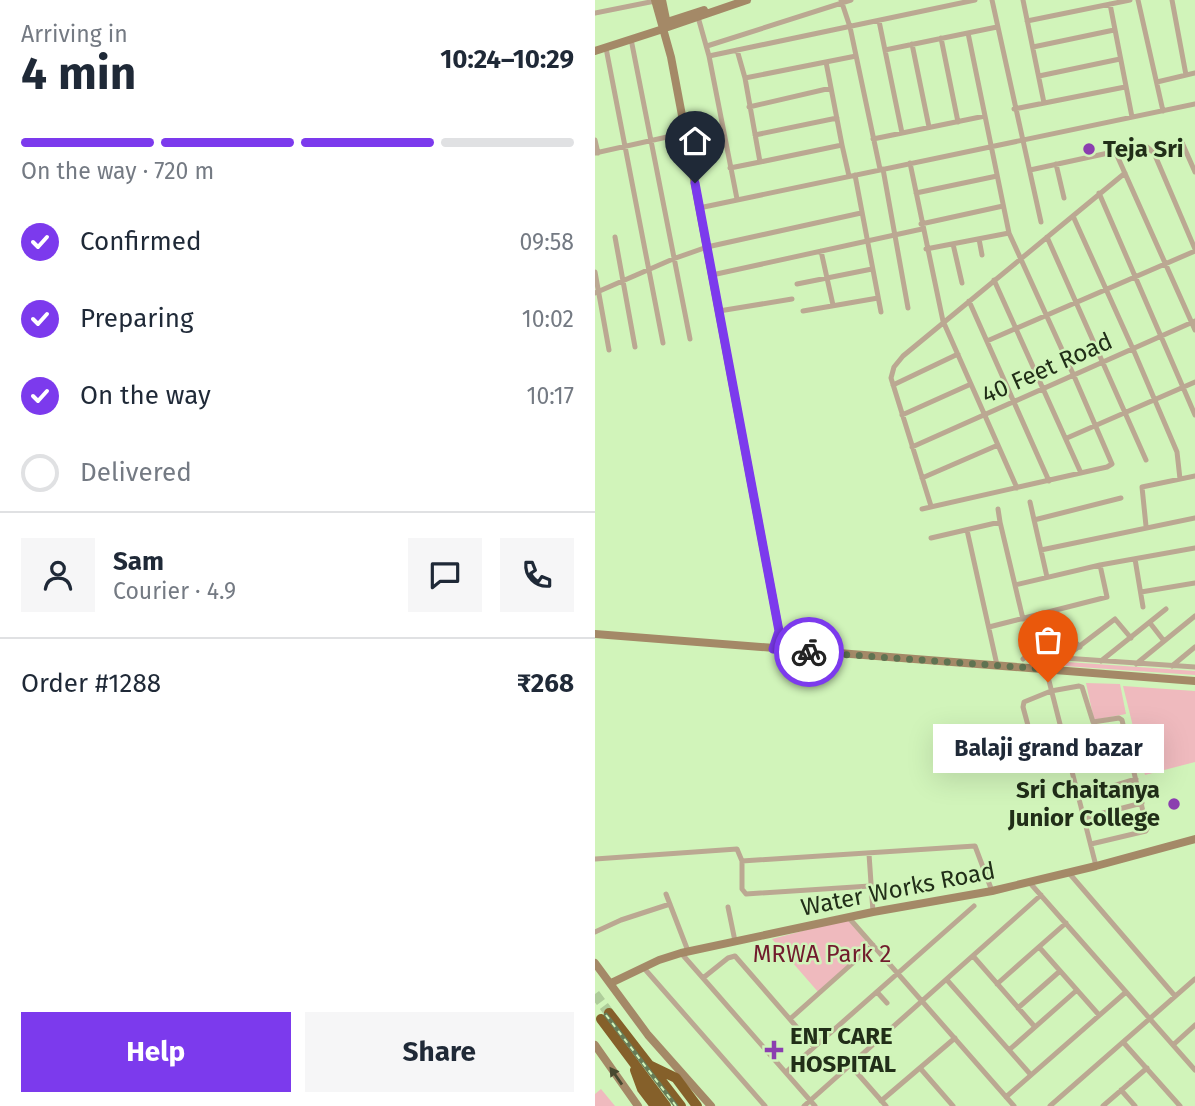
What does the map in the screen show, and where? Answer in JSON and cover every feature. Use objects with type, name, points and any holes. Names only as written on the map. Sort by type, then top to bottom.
[{"type":"highway","points":[[666,1106],[632,1061],[605,1016],[681,1106]]},
{"type":"highway","points":[[632,1061],[642,1089],[655,1106]]},
{"type":"highway","points":[[649,1065],[676,1078],[697,1106]]},
{"type":"street","points":[[595,13],[660,0],[779,631],[788,650]]},
{"type":"street","points":[[595,49],[733,0]]},
{"type":"street","points":[[595,49],[606,48],[665,25],[747,0]]},
{"type":"street","points":[[707,46],[851,0]]},
{"type":"street","points":[[709,56],[975,0]]},
{"type":"street","points":[[992,0],[1041,222]]},
{"type":"street","points":[[1023,0],[1044,103]]},
{"type":"street","points":[[1027,21],[1131,0]]},
{"type":"street","points":[[1139,0],[1163,111]]},
{"type":"street","points":[[1172,0],[1186,75]]},
{"type":"street","points":[[842,2],[850,27],[881,169],[908,308]]},
{"type":"street","points":[[1110,4],[1132,117]]},
{"type":"street","points":[[698,17],[707,46],[737,199]]},
{"type":"street","points":[[879,21],[902,132]]},
{"type":"street","points":[[885,50],[997,27]]},
{"type":"street","points":[[1033,47],[1114,30]]},
{"type":"street","points":[[922,509],[1110,466],[1112,462],[1009,233],[968,33]]},
{"type":"street","points":[[941,38],[958,122]]},
{"type":"street","points":[[631,39],[690,339]]},
{"type":"street","points":[[912,44],[929,127]]},
{"type":"street","points":[[606,48],[663,343]]},
{"type":"street","points":[[737,50],[745,78],[759,162]]},
{"type":"street","points":[[745,78],[856,56]]},
{"type":"street","points":[[1039,76],[1120,59]]},
{"type":"street","points":[[826,62],[842,145],[862,213],[881,312]]},
{"type":"street","points":[[1157,82],[1195,73]]},
{"type":"street","points":[[1014,109],[1125,87]]},
{"type":"street","points":[[749,107],[831,88]]},
{"type":"street","points":[[699,208],[1195,104]]},
{"type":"street","points":[[873,139],[985,116]]},
{"type":"street","points":[[755,135],[837,118]]},
{"type":"street","points":[[595,139],[596,153],[685,133]]},
{"type":"street","points":[[1180,138],[1195,172]]},
{"type":"street","points":[[730,168],[842,145]]},
{"type":"street","points":[[987,341],[1195,250],[1154,153],[1143,146],[1030,170]]},
{"type":"street","points":[[1115,151],[1195,330]]},
{"type":"street","points":[[910,163],[943,321],[1017,488]]},
{"type":"street","points":[[1056,164],[1063,198]]},
{"type":"street","points":[[931,506],[893,385],[891,377],[894,366],[943,321],[1125,173]]},
{"type":"street","points":[[915,193],[997,176]]},
{"type":"street","points":[[1099,193],[1195,415]]},
{"type":"street","points":[[712,275],[894,235],[1003,206]]},
{"type":"street","points":[[597,292],[707,247],[862,213]]},
{"type":"street","points":[[1073,216],[1177,452],[1180,479]]},
{"type":"street","points":[[926,249],[1009,233]]},
{"type":"street","points":[[615,237],[635,347]]},
{"type":"street","points":[[1048,237],[1146,460]]},
{"type":"street","points":[[979,239],[982,254]]},
{"type":"street","points":[[953,244],[962,282]]},
{"type":"street","points":[[821,251],[833,305]]},
{"type":"street","points":[[797,284],[872,269]]},
{"type":"street","points":[[595,272],[609,350]]},
{"type":"street","points":[[994,279],[1081,473]]},
{"type":"street","points":[[803,311],[878,298]]},
{"type":"street","points":[[719,311],[792,299]]},
{"type":"street","points":[[969,301],[1049,481]]},
{"type":"street","name":"40 Feet Road","points":[[912,447],[1193,321]]},
{"type":"street","points":[[893,385],[958,354]]},
{"type":"street","points":[[1067,438],[1195,382]]},
{"type":"street","points":[[902,415],[971,384]]},
{"type":"street","points":[[922,478],[998,445]]},
{"type":"street","points":[[1146,526],[1142,487],[1195,476]]},
{"type":"street","points":[[1034,520],[1121,498]]},
{"type":"street","points":[[1030,502],[1047,577]]},
{"type":"street","points":[[997,509],[1023,619]]},
{"type":"street","points":[[1041,550],[1195,517]]},
{"type":"street","points":[[931,538],[1000,522]]},
{"type":"street","points":[[967,530],[997,665]]},
{"type":"street","points":[[1015,584],[1195,548]]},
{"type":"street","points":[[1135,559],[1143,607]]},
{"type":"street","points":[[989,627],[1107,597],[1100,565]]},
{"type":"street","points":[[1141,592],[1195,583]]},
{"type":"street","points":[[1101,661],[1166,609]]},
{"type":"street","points":[[1136,664],[1192,618],[1195,626]]},
{"type":"street","points":[[1050,669],[1115,620],[1131,638]]},
{"type":"street","points":[[1150,622],[1164,641]]},
{"type":"street","points":[[1023,659],[1062,628],[1080,646]]},
{"type":"street","points":[[773,649],[779,631]]},
{"type":"street","points":[[595,634],[1195,681]]},
{"type":"street","points":[[1172,666],[1195,647]]},
{"type":"street","points":[[1064,658],[1195,667]]},
{"type":"street","points":[[1050,669],[1051,691],[1096,866]]},
{"type":"street","points":[[1091,844],[1146,831],[1148,825],[1121,718],[1095,723],[1091,721],[1081,686],[1051,691],[1027,699],[1023,707],[1039,766],[1069,763],[1128,748]]},
{"type":"street","points":[[1077,797],[1136,779]]},
{"type":"street","points":[[1084,818],[1142,803]]},
{"type":"street","name":"Water Works Road","points":[[611,983],[643,967],[685,952],[873,912],[1030,883],[1195,839]]},
{"type":"street","points":[[742,861],[975,846],[992,891]]},
{"type":"street","points":[[595,859],[733,849],[740,852],[742,889],[746,894],[870,886]]},
{"type":"street","points":[[869,854],[873,912]]},
{"type":"street","points":[[1069,873],[1175,996]]},
{"type":"street","points":[[1030,883],[1195,1070]]},
{"type":"street","points":[[666,894],[685,952],[703,978],[815,1106]]},
{"type":"street","points":[[804,1106],[1041,895]]},
{"type":"street","points":[[595,932],[621,920],[670,904]]},
{"type":"street","points":[[786,1072],[974,906]]},
{"type":"street","points":[[727,907],[735,941]]},
{"type":"street","points":[[849,918],[1014,1106]]},
{"type":"street","points":[[997,984],[1066,923]]},
{"type":"street","points":[[790,1019],[873,945]]},
{"type":"street","points":[[1039,947],[1099,1015]]},
{"type":"street","points":[[703,978],[727,958],[735,956],[814,1047]]},
{"type":"street","points":[[973,956],[1035,1027]]},
{"type":"street","points":[[595,962],[654,1042],[711,1106]]},
{"type":"street","points":[[643,967],[765,1106]]},
{"type":"street","points":[[1018,1008],[1060,971]]},
{"type":"street","points":[[1050,1106],[1195,979]]},
{"type":"street","points":[[947,980],[1031,1075]]},
{"type":"street","points":[[1009,1050],[1077,990]]},
{"type":"street","points":[[877,992],[887,1003]]},
{"type":"street","points":[[1006,1097],[1126,992]]},
{"type":"street","points":[[1173,1045],[1195,1025]]},
{"type":"street","points":[[850,1065],[884,1103],[955,1038]]},
{"type":"street","points":[[1123,1042],[1180,1106]]},
{"type":"street","points":[[595,1045],[638,1106]]},
{"type":"street","points":[[920,1068],[953,1106]]},
{"type":"street","points":[[1104,1106],[1147,1068]]},
{"type":"street","points":[[1121,1090],[1135,1106]]},
{"type":"green space","points":[[1067,662],[1195,671],[1195,675],[1065,666]]},
{"type":"green space","points":[[1086,683],[1120,684],[1126,714],[1094,720]]},
{"type":"green space","points":[[1123,686],[1195,691],[1195,762],[1145,775]]},
{"type":"green space","name":"MRWA Park 2","points":[[848,919],[871,948],[819,993],[772,939]]},
{"type":"green space","points":[[601,1089],[615,1106],[595,1106],[595,1094]]},
{"type":"tunnel","points":[[595,994],[609,1013]]},
{"type":"railway","points":[[606,1015],[676,1106]]},
{"type":"way so far","points":[[809,652],[1046,669],[1048,682]]},
{"type":"place","name":"Teja Sri","points":[[1089,149]]},
{"type":"place","name":"Balaji grand bazar","points":[[1048,682]]},
{"type":"place","name":"Sri Chaitanya Junior College","points":[[1174,804]]},
{"type":"place","name":"ENT CARE HOSPITAL","points":[[774,1050]]},
{"type":"route","points":[[695,183],[779,631],[773,649],[809,652]]}]
